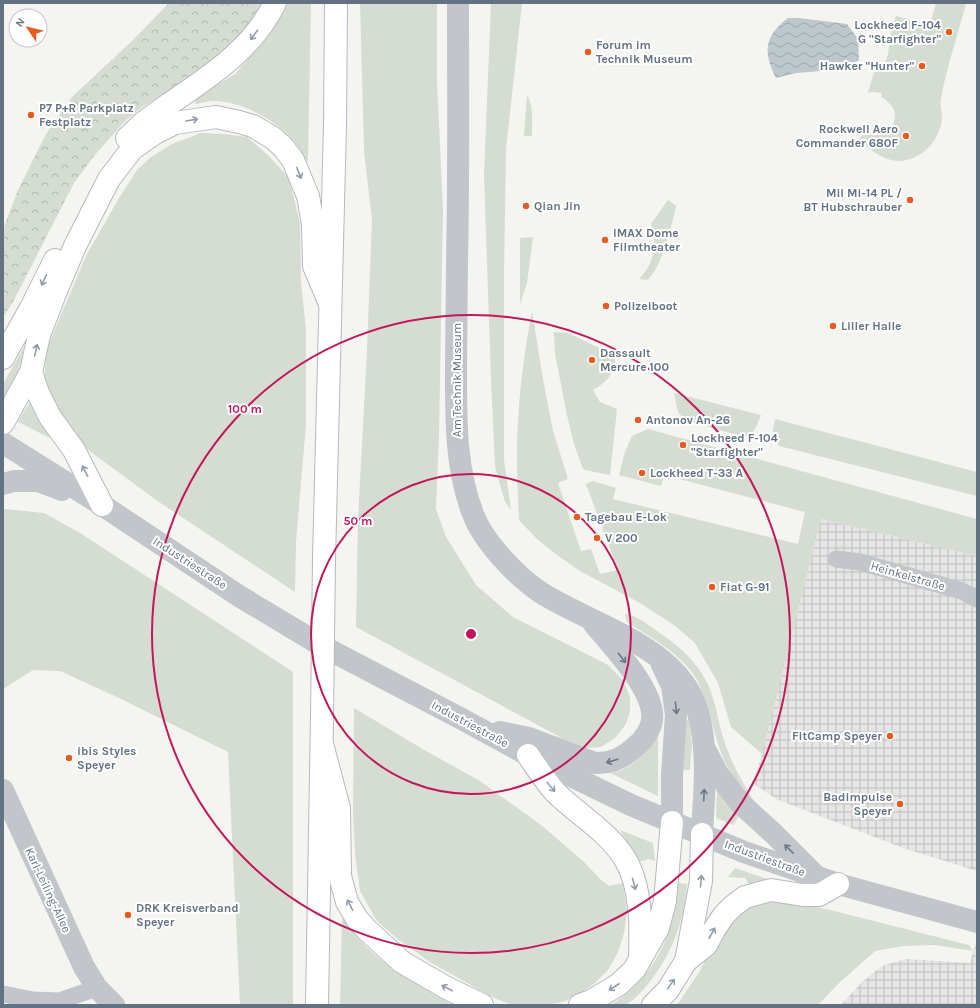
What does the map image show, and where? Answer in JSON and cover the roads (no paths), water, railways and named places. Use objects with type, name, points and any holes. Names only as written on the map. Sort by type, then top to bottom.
[{"type":"main road","points":[[3,358],[32,306],[100,170],[123,141],[147,120],[194,88],[229,61],[248,43],[269,15],[275,3]]},
{"type":"main road","points":[[317,1005],[324,559],[335,125],[336,3]]},
{"type":"main road","points":[[3,423],[31,372],[39,335],[56,291],[75,246],[109,179],[132,149],[156,133],[175,123],[216,117],[239,122],[253,126],[273,138],[283,147],[293,160],[308,196],[313,224],[314,266],[330,304]]},
{"type":"main road","points":[[3,340],[32,306]]},
{"type":"main road","points":[[31,372],[38,393],[50,416],[74,450],[102,505]]},
{"type":"main road","points":[[322,744],[338,808],[340,876],[347,902],[357,919],[402,962],[445,987],[482,1005]]},
{"type":"main road","points":[[528,755],[554,791],[604,834],[625,860],[631,872],[640,906],[640,960]]},
{"type":"main road","points":[[580,1005],[591,1001],[618,985],[634,970],[658,928],[665,901],[672,822]]},
{"type":"main road","points":[[686,961],[701,881],[702,834]]},
{"type":"main road","points":[[653,1005],[668,990],[686,961],[706,945],[724,915],[733,906],[746,897],[771,890],[804,895],[819,895],[838,884]]},
{"type":"street","name":"Am Technik Museum","points":[[458,3],[459,195],[456,386],[457,442],[461,474],[473,515],[488,539],[505,561],[538,591],[627,637],[675,670],[689,688],[698,711],[705,749],[702,834]]},
{"type":"street","name":"Industriestraße","points":[[3,443],[102,505],[239,596],[324,646],[528,755],[631,805],[744,852],[838,884],[977,922]]},
{"type":"street","points":[[3,484],[14,481],[38,481],[102,505]]},
{"type":"street","name":"Heinkelstraße","points":[[836,560],[860,562],[962,591],[977,599]]},
{"type":"street","points":[[486,732],[504,732],[529,738],[595,763],[620,759],[639,745],[647,733],[652,720],[651,706],[639,681],[589,617]]},
{"type":"street","points":[[659,658],[672,686],[676,716],[672,775],[672,822]]},
{"type":"street","points":[[705,749],[718,774],[740,803],[816,876]]},
{"type":"street","name":"Karl-Leiling-Allee","points":[[3,790],[84,967],[97,988],[114,1005]]},
{"type":"street","points":[[3,994],[33,1000],[59,1001],[97,988]]},
{"type":"water","points":[[788,18],[847,24],[858,39],[859,60],[845,69],[796,73],[776,78],[769,60],[768,45],[774,31]]},
{"type":"place","name":"Lockheed F-104 G \"Starfighter\"","points":[[949,32]]},
{"type":"place","name":"Forum im Technik Museum","points":[[588,52]]},
{"type":"place","name":"Hawker \"Hunter\"","points":[[922,66]]},
{"type":"place","name":"P7 P+R Parkplatz Festplatz","points":[[31,115]]},
{"type":"place","name":"Rockwell Aero Commander 680F","points":[[906,136]]},
{"type":"place","name":"Mil Mi-14 PL / BT Hubschrauber","points":[[910,200]]},
{"type":"place","name":"Qian Jin","points":[[526,206]]},
{"type":"place","name":"IMAX Dome Filmtheater","points":[[605,240]]},
{"type":"place","name":"Polizeiboot","points":[[606,306]]},
{"type":"place","name":"Liller Halle","points":[[833,326]]},
{"type":"place","name":"Dassault Mercure 100","points":[[592,360]]},
{"type":"place","name":"Antonov An-26","points":[[638,420]]},
{"type":"place","name":"Lockheed F-104 \"Starfighter\"","points":[[683,445]]},
{"type":"place","name":"Lockheed T-33 A","points":[[642,473]]},
{"type":"place","name":"Tagebau E-Lok","points":[[577,517]]},
{"type":"place","name":"V 200","points":[[597,538]]},
{"type":"place","name":"Fiat G-91","points":[[712,587]]},
{"type":"place","name":"FitCamp Speyer","points":[[890,736]]},
{"type":"place","name":"ibis Styles Speyer","points":[[69,758]]},
{"type":"place","name":"Badimpulse Speyer","points":[[900,804]]},
{"type":"place","name":"DRK Kreisverband Speyer","points":[[128,915]]}]
